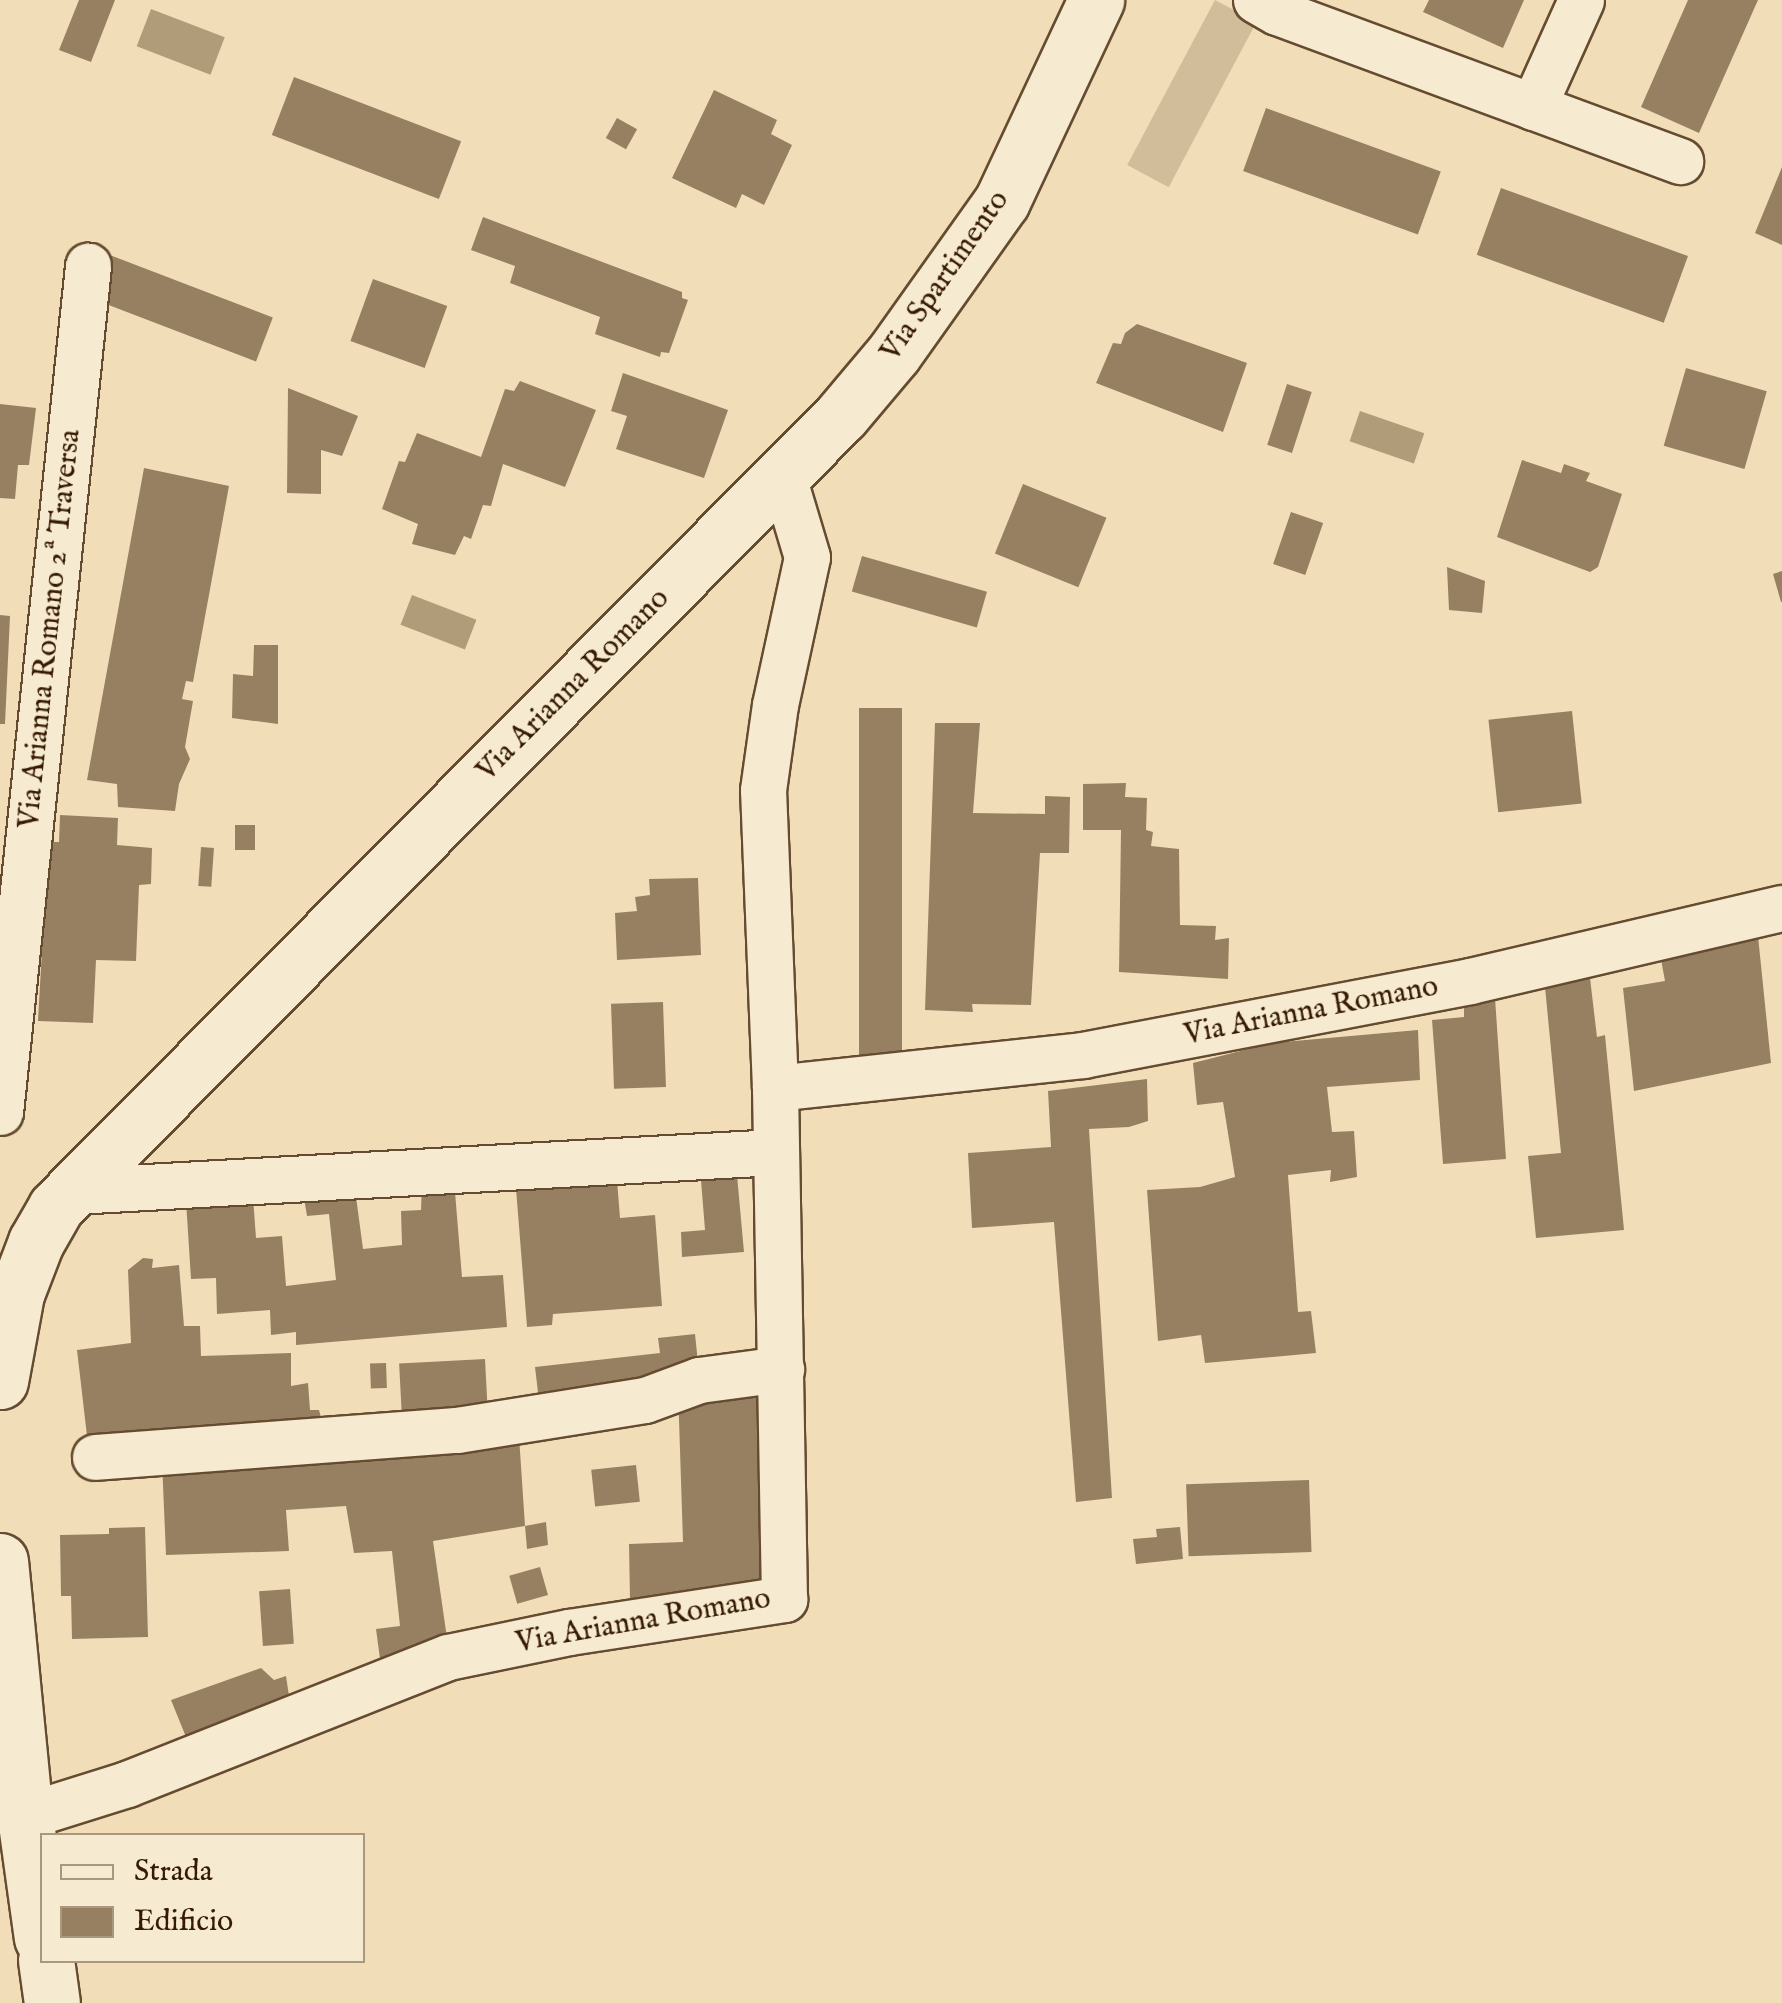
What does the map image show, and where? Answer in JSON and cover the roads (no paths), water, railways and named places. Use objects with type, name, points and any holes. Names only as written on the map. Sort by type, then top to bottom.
[{"type":"street","name":"Via Spartimento","points":[[782,473],[841,416],[894,353],[1002,201],[1096,0]]},
{"type":"street","points":[[1256,0],[1680,162]]},
{"type":"street","points":[[1533,107],[1581,0]]},
{"type":"street","name":"Via Arianna Romano 2ª Traversa","points":[[0,1112],[88,266]]},
{"type":"street","name":"Via Arianna Romano","points":[[0,1382],[8,1281],[56,1208],[782,473],[807,557],[775,705],[764,790],[775,1088],[784,1599],[569,1632],[448,1657],[127,1784],[25,1816]]},
{"type":"street","name":"Via Arianna Romano","points":[[775,1088],[1083,1056],[1470,980],[1782,908]]},
{"type":"street","points":[[74,1191],[776,1152]]},
{"type":"street","points":[[95,1457],[458,1430],[645,1400],[698,1380],[781,1369]]},
{"type":"street","points":[[0,1561],[7,1707],[40,1924]]},
{"type":"street","points":[[46,1963],[52,2003]]}]
